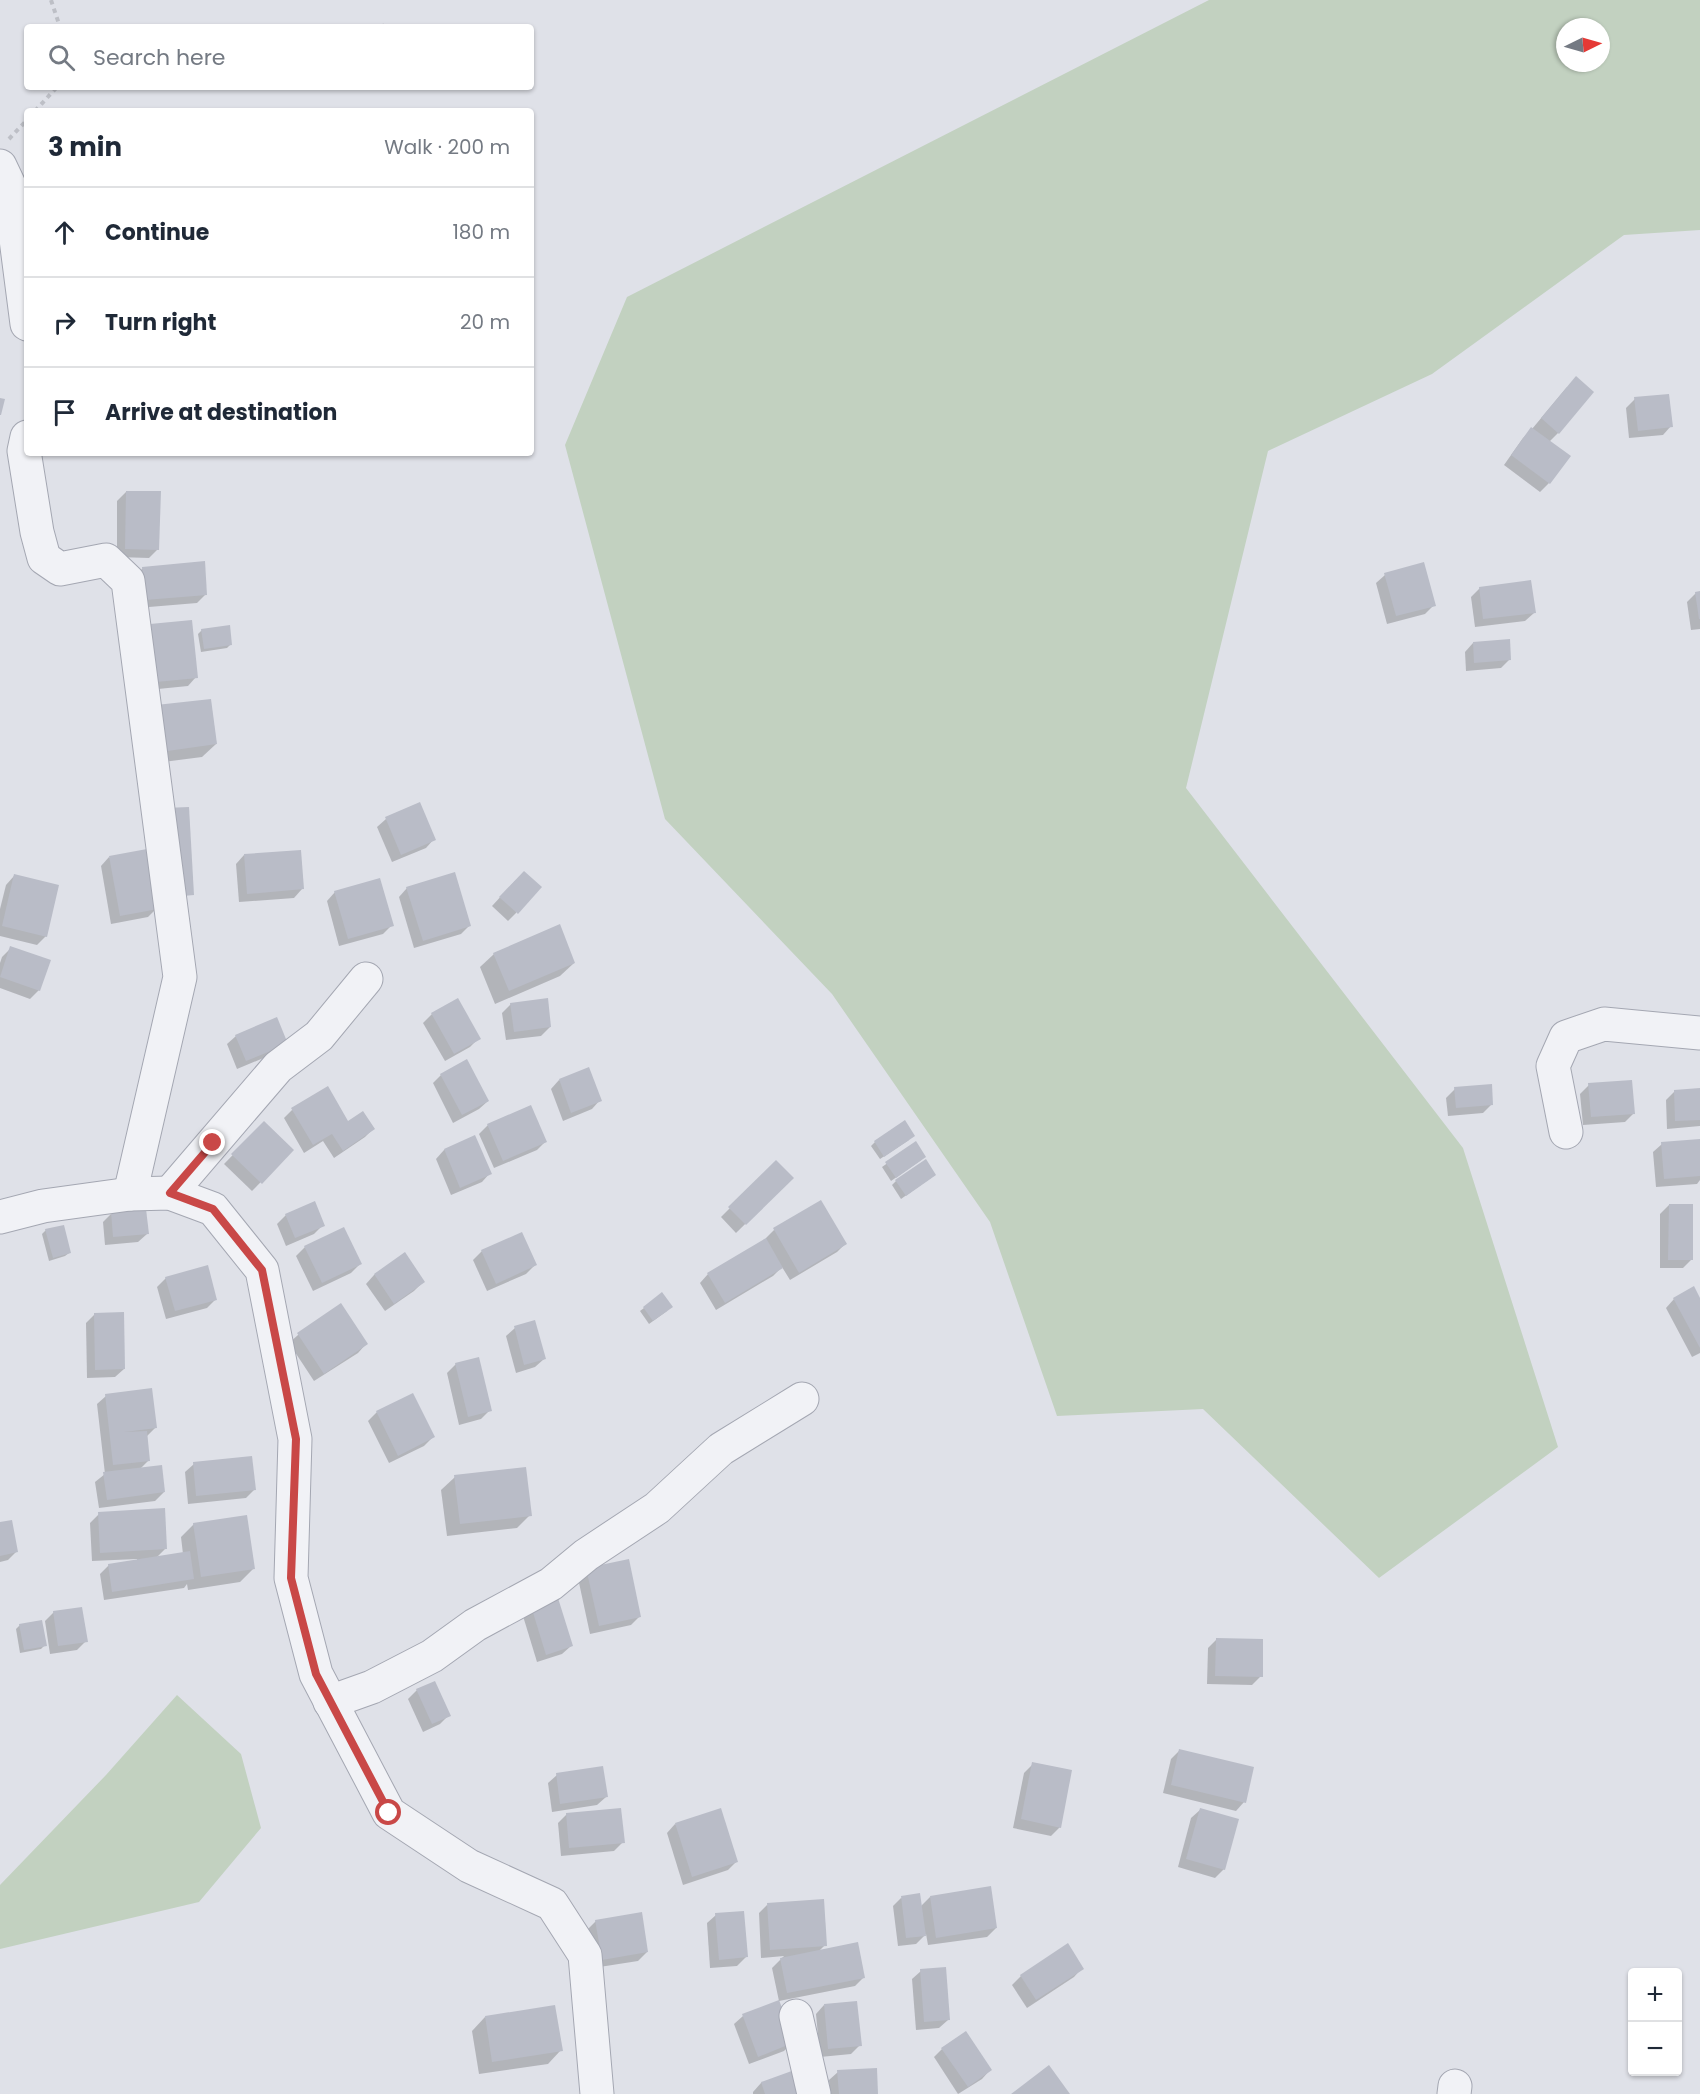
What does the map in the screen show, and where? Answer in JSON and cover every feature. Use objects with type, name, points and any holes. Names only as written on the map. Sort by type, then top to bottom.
[{"type":"street","points":[[3,154],[24,301]]},
{"type":"street","points":[[25,456],[37,532],[44,558],[60,569],[106,560],[128,580],[180,977],[130,1194]]},
{"type":"street","points":[[170,1193],[278,1067],[319,1036],[366,979]]},
{"type":"street","points":[[1566,1132],[1552,1066],[1566,1037],[1604,1024],[1700,1034]]},
{"type":"street","points":[[0,1217],[43,1206],[130,1194],[170,1193],[213,1209],[262,1270],[296,1439],[291,1578],[316,1674],[389,1813],[469,1866],[552,1904],[585,1955],[597,2094]]},
{"type":"street","points":[[330,1702],[372,1687],[432,1656],[475,1625],[551,1584],[586,1555],[657,1508],[721,1449],[802,1400]]},
{"type":"street","points":[[796,2016],[814,2094]]},
{"type":"path","points":[[51,0],[59,24]]},
{"type":"path","points":[[38,108],[54,90]]},
{"type":"path","points":[[3,154],[24,124]]},
{"type":"green space","points":[[1209,0],[1700,0],[1700,230],[1624,235],[1432,374],[1268,451],[1186,788],[1463,1148],[1558,1447],[1379,1578],[1203,1409],[1057,1416],[990,1222],[832,994],[665,819],[565,445],[627,297]]},
{"type":"green space","points":[[177,1695],[241,1754],[261,1828],[199,1902],[0,1949],[0,1885],[106,1775]]},
{"type":"building","points":[[1576,376],[1594,392],[1559,434],[1541,418]]},
{"type":"building","points":[[1669,394],[1673,427],[1638,431],[1634,397]]},
{"type":"building","points":[[0,398],[5,399],[1,415],[0,415]]},
{"type":"building","points":[[1531,427],[1571,456],[1550,484],[1511,455]]},
{"type":"building","points":[[126,491],[161,491],[159,550],[125,549]]},
{"type":"building","points":[[205,561],[207,595],[145,600],[142,567]]},
{"type":"building","points":[[1424,562],[1436,606],[1396,616],[1384,573]]},
{"type":"building","points":[[1531,580],[1536,613],[1483,619],[1479,587]]},
{"type":"building","points":[[1700,591],[1700,619],[1699,619],[1695,592]]},
{"type":"building","points":[[192,620],[198,678],[156,682],[150,624]]},
{"type":"building","points":[[230,625],[232,645],[204,649],[201,629]]},
{"type":"building","points":[[1510,639],[1511,660],[1474,663],[1473,642]]},
{"type":"building","points":[[211,699],[217,744],[153,753],[147,706]]},
{"type":"building","points":[[420,802],[436,840],[401,855],[385,817]]},
{"type":"building","points":[[189,807],[194,895],[171,897],[165,808]]},
{"type":"building","points":[[147,849],[158,909],[120,916],[109,856]]},
{"type":"building","points":[[301,850],[304,889],[247,894],[244,854]]},
{"type":"building","points":[[524,871],[542,887],[518,914],[499,897]]},
{"type":"building","points":[[455,872],[471,926],[423,941],[406,887]]},
{"type":"building","points":[[14,874],[59,885],[47,937],[2,926]]},
{"type":"building","points":[[380,878],[394,926],[348,939],[334,891]]},
{"type":"building","points":[[560,924],[575,963],[509,991],[493,953]]},
{"type":"building","points":[[10,946],[51,960],[40,991],[0,977]]},
{"type":"building","points":[[458,998],[481,1039],[454,1054],[431,1013]]},
{"type":"building","points":[[548,998],[551,1027],[514,1032],[510,1003]]},
{"type":"building","points":[[277,1017],[288,1044],[246,1061],[235,1035]]},
{"type":"building","points":[[467,1059],[489,1101],[462,1115],[440,1074]]},
{"type":"building","points":[[589,1067],[602,1101],[571,1113],[559,1079]]},
{"type":"building","points":[[1632,1080],[1635,1114],[1591,1117],[1588,1083]]},
{"type":"building","points":[[1492,1084],[1493,1105],[1456,1108],[1454,1087]]},
{"type":"building","points":[[328,1086],[348,1121],[363,1111],[375,1129],[343,1151],[332,1134],[313,1145],[291,1108]]},
{"type":"building","points":[[1700,1088],[1700,1120],[1675,1121],[1674,1090]]},
{"type":"building","points":[[531,1105],[547,1142],[503,1161],[487,1124]]},
{"type":"building","points":[[905,1120],[915,1136],[884,1157],[874,1141]]},
{"type":"building","points":[[264,1121],[294,1150],[262,1184],[231,1154]]},
{"type":"building","points":[[475,1135],[492,1174],[460,1188],[444,1149]]},
{"type":"building","points":[[1700,1139],[1700,1176],[1664,1179],[1661,1142]]},
{"type":"building","points":[[916,1141],[926,1157],[896,1178],[885,1162]]},
{"type":"building","points":[[926,1159],[936,1175],[906,1196],[895,1180]]},
{"type":"building","points":[[776,1160],[794,1178],[746,1225],[728,1207]]},
{"type":"building","points":[[821,1200],[847,1244],[799,1273],[773,1228]]},
{"type":"building","points":[[315,1201],[325,1226],[295,1238],[285,1214]]},
{"type":"building","points":[[1669,1204],[1693,1204],[1693,1260],[1668,1260]]},
{"type":"building","points":[[146,1209],[149,1234],[113,1237],[111,1212]]},
{"type":"building","points":[[64,1225],[71,1253],[53,1258],[45,1229]]},
{"type":"building","points":[[344,1227],[362,1264],[322,1283],[304,1246]]},
{"type":"building","points":[[522,1232],[537,1265],[496,1284],[481,1250]]},
{"type":"building","points":[[766,1238],[783,1268],[725,1303],[707,1273]]},
{"type":"building","points":[[405,1252],[425,1282],[394,1304],[374,1274]]},
{"type":"building","points":[[208,1265],[217,1300],[175,1311],[165,1277]]},
{"type":"building","points":[[1694,1286],[1700,1298],[1700,1348],[1673,1298]]},
{"type":"building","points":[[662,1292],[673,1307],[653,1321],[643,1307]]},
{"type":"building","points":[[341,1303],[368,1344],[324,1374],[297,1333]]},
{"type":"building","points":[[124,1312],[125,1369],[95,1370],[94,1313]]},
{"type":"building","points":[[535,1320],[546,1359],[524,1365],[514,1326]]},
{"type":"building","points":[[479,1357],[492,1411],[468,1417],[455,1363]]},
{"type":"building","points":[[152,1388],[157,1428],[124,1432],[147,1431],[150,1461],[113,1465],[105,1394]]},
{"type":"building","points":[[413,1393],[435,1437],[398,1456],[376,1411]]},
{"type":"building","points":[[252,1456],[256,1490],[196,1496],[193,1462]]},
{"type":"building","points":[[162,1465],[165,1492],[107,1500],[103,1472]]},
{"type":"building","points":[[526,1467],[532,1516],[460,1524],[454,1475]]},
{"type":"building","points":[[165,1508],[167,1549],[100,1553],[98,1512]]},
{"type":"building","points":[[247,1515],[255,1569],[201,1577],[193,1523]]},
{"type":"building","points":[[12,1520],[18,1552],[0,1556],[0,1522]]},
{"type":"building","points":[[190,1551],[194,1579],[112,1592],[108,1564]]},
{"type":"building","points":[[629,1559],[641,1617],[599,1626],[586,1568]]},
{"type":"building","points":[[558,1598],[573,1646],[546,1655],[531,1606]]},
{"type":"building","points":[[82,1607],[88,1642],[58,1646],[53,1611]]},
{"type":"building","points":[[42,1620],[47,1646],[24,1650],[19,1624]]},
{"type":"building","points":[[1216,1638],[1263,1639],[1263,1677],[1215,1676]]},
{"type":"building","points":[[435,1681],[451,1716],[432,1724],[416,1689]]},
{"type":"building","points":[[1179,1749],[1254,1767],[1246,1803],[1171,1785]]},
{"type":"building","points":[[1032,1762],[1072,1770],[1061,1828],[1021,1819]]},
{"type":"building","points":[[603,1766],[608,1797],[560,1804],[556,1773]]},
{"type":"building","points":[[621,1808],[625,1843],[569,1848],[566,1813]]},
{"type":"building","points":[[721,1808],[738,1862],[692,1877],[675,1823]]},
{"type":"building","points":[[1200,1808],[1239,1819],[1225,1870],[1186,1859]]},
{"type":"building","points":[[991,1886],[997,1928],[936,1938],[930,1896]]},
{"type":"building","points":[[920,1893],[926,1936],[906,1938],[901,1896]]},
{"type":"building","points":[[824,1899],[827,1946],[770,1950],[767,1903]]},
{"type":"building","points":[[744,1911],[748,1957],[719,1960],[715,1913]]},
{"type":"building","points":[[642,1912],[648,1952],[602,1960],[595,1920]]},
{"type":"building","points":[[858,1942],[865,1978],[787,1993],[780,1958]]},
{"type":"building","points":[[1068,1943],[1084,1969],[1036,2000],[1020,1975]]},
{"type":"building","points":[[946,1967],[950,2020],[924,2022],[920,1969]]},
{"type":"building","points":[[779,2000],[795,2042],[758,2057],[742,2014]]},
{"type":"building","points":[[857,2001],[862,2046],[828,2049],[824,2004]]},
{"type":"building","points":[[555,2005],[563,2051],[492,2062],[485,2016]]},
{"type":"building","points":[[966,2031],[992,2070],[968,2087],[941,2048]]},
{"type":"building","points":[[1049,2065],[1070,2094],[1011,2094]]},
{"type":"building","points":[[800,2068],[809,2094],[765,2094],[761,2082]]},
{"type":"building","points":[[877,2068],[878,2094],[839,2094],[837,2070]]},
{"type":"route","points":[[213,1143],[170,1193],[213,1209],[262,1270],[296,1439],[291,1578],[316,1674],[389,1813]]}]
